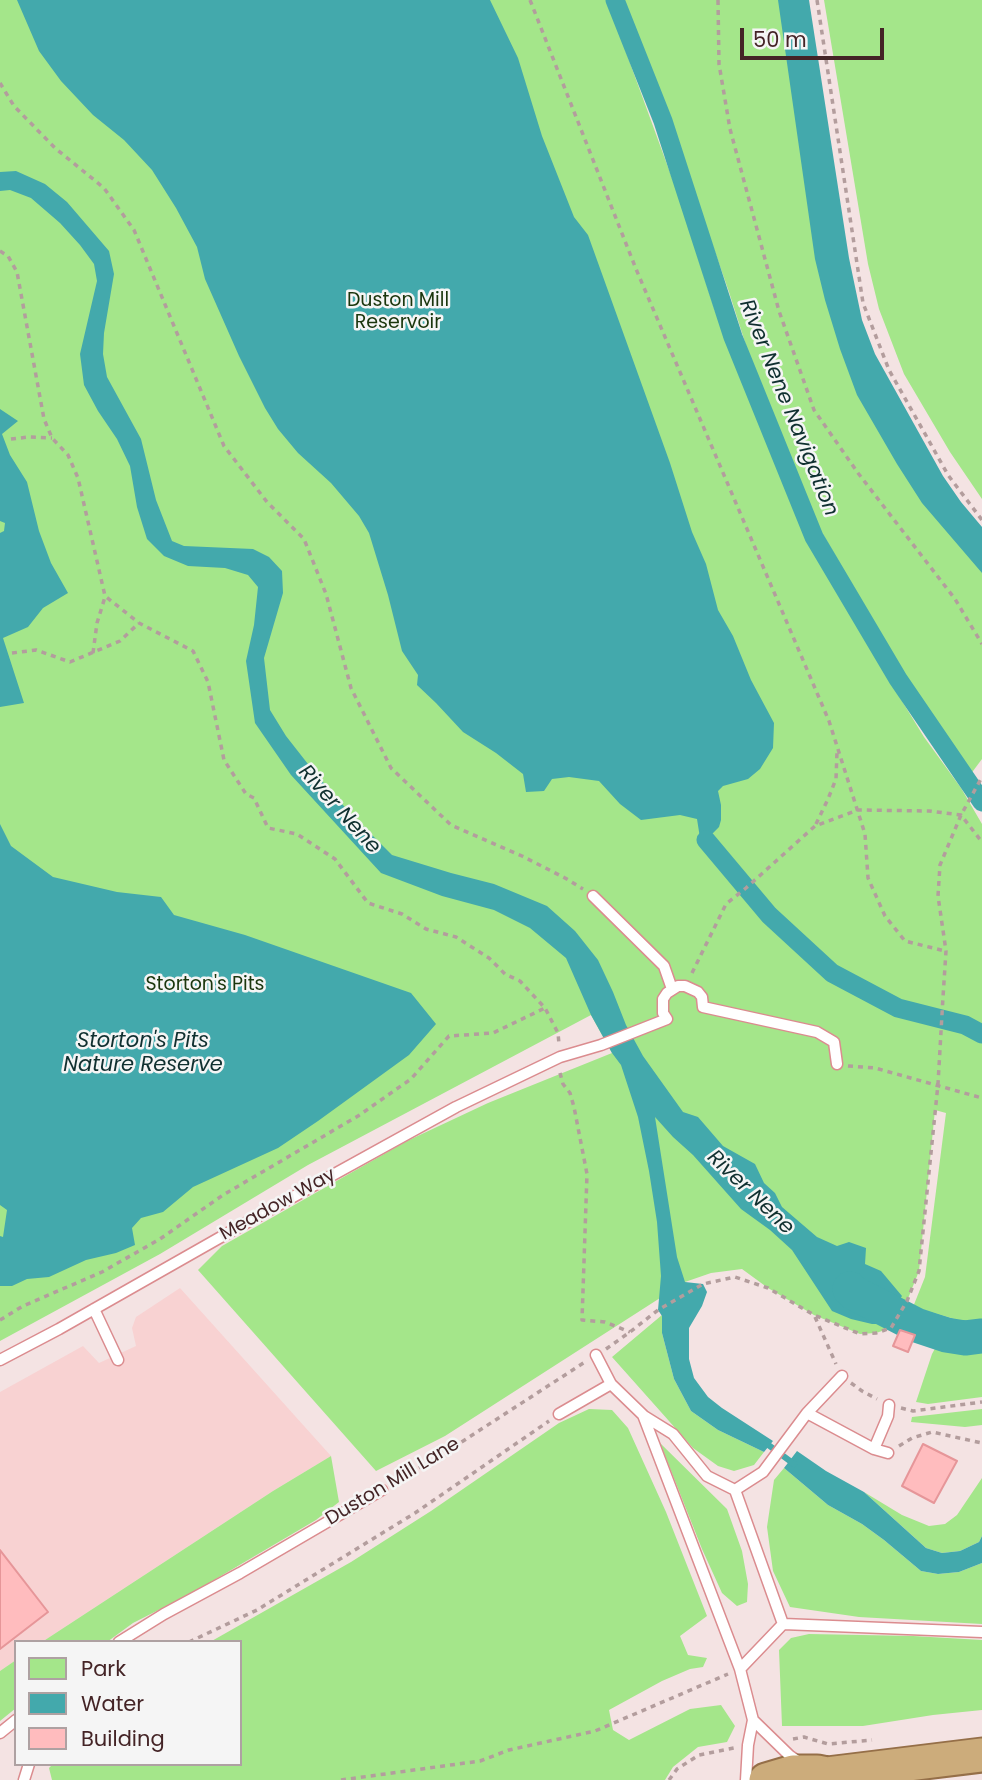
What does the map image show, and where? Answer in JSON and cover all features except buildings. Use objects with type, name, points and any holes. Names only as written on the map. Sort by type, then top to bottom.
[{"type":"highway","points":[[766,1780],[793,1772],[828,1775],[982,1755]]},
{"type":"lane","points":[[593,896],[664,966],[672,989],[685,986],[698,992],[704,1007],[817,1032],[834,1042],[837,1064]]},
{"type":"lane","name":"Meadow Way","points":[[0,1360],[456,1107],[560,1057],[601,1045],[667,1019],[662,1006],[667,993],[672,989]]},
{"type":"lane","points":[[94,1309],[118,1360]]},
{"type":"lane","points":[[596,1355],[611,1384],[643,1415],[673,1434],[706,1476],[735,1490],[783,1624]]},
{"type":"lane","points":[[735,1490],[763,1472],[807,1413],[842,1376]]},
{"type":"lane","points":[[559,1414],[611,1384]]},
{"type":"lane","points":[[874,1449],[888,1416],[889,1405]]},
{"type":"lane","points":[[807,1413],[874,1449],[888,1453]]},
{"type":"lane","points":[[643,1415],[740,1669],[752,1720],[746,1780]]},
{"type":"lane","name":"Duston Mill Lane","points":[[122,1640],[382,1490]]},
{"type":"lane","points":[[740,1669],[783,1624],[982,1632]]},
{"type":"lane","points":[[752,1720],[790,1756],[828,1775]]},
{"type":"lane","points":[[0,1733],[14,1722]]},
{"type":"path","points":[[530,0],[636,269],[829,721],[865,834],[868,878],[885,916],[905,941],[946,951]]},
{"type":"path","points":[[718,0],[719,64],[730,129],[779,311],[814,410],[858,474],[955,599],[982,644]]},
{"type":"path","points":[[817,0],[863,303],[889,370],[948,475],[982,520]]},
{"type":"path","points":[[0,83],[14,106],[55,148],[104,188],[134,230],[224,446],[267,502],[304,539],[327,594],[351,688],[391,768],[451,825],[522,856],[593,896]]},
{"type":"path","points":[[0,251],[8,256],[17,272],[44,419],[52,438],[68,455],[78,478],[106,596],[97,623],[93,653]]},
{"type":"path","points":[[11,439],[52,438]]},
{"type":"path","points":[[106,596],[139,623],[193,651],[208,682],[224,760],[246,794],[254,798],[268,828],[297,834],[335,859],[368,903],[402,914],[426,929],[456,937],[489,958],[505,974],[520,981],[545,1008],[558,1033],[559,1076],[570,1093],[587,1174],[582,1320],[605,1322],[630,1332]]},
{"type":"path","points":[[12,653],[36,650],[70,662],[120,641],[139,623]]},
{"type":"path","points":[[815,826],[836,779],[838,748]]},
{"type":"path","points":[[938,1084],[946,951],[939,896],[940,865],[961,815],[982,776]]},
{"type":"path","points":[[685,986],[726,904],[815,826],[858,810],[929,811],[961,815],[982,842]]},
{"type":"path","points":[[0,1320],[23,1306],[102,1272],[160,1239],[223,1195],[358,1116],[411,1079],[449,1036],[493,1033],[545,1008]]},
{"type":"path","points":[[837,1064],[874,1068],[982,1098]]},
{"type":"path","name":"Duston Mill Lane","points":[[382,1490],[596,1355],[658,1310],[704,1284],[735,1277],[768,1288],[814,1315],[860,1334],[891,1328],[907,1301],[919,1271],[938,1084]]},
{"type":"path","points":[[814,1315],[842,1376],[862,1391],[889,1405],[913,1410],[982,1402]]},
{"type":"path","points":[[193,1640],[257,1610],[415,1513],[559,1414]]},
{"type":"path","points":[[888,1453],[912,1438],[932,1432],[982,1443]]},
{"type":"path","points":[[341,1780],[480,1761],[509,1750],[594,1731],[740,1669]]},
{"type":"path","points":[[774,1741],[804,1737],[828,1744],[880,1740]]},
{"type":"path","points":[[670,1780],[677,1769],[699,1755],[748,1745]]},
{"type":"shaded area","points":[[180,1288],[331,1456],[45,1640],[14,1640],[14,1661],[0,1671],[0,1392],[83,1346],[99,1363],[136,1346],[132,1328],[136,1317]]},
{"type":"green space","name":"Duston Mill Reservoir","points":[[0,0],[607,0],[676,189],[715,311],[798,514],[827,572],[883,670],[982,824],[982,1320],[961,1321],[913,1307],[925,1277],[946,1113],[935,1110],[919,1271],[907,1301],[891,1328],[860,1334],[814,1315],[742,1269],[711,1273],[685,1282],[445,1436],[376,1471],[198,1270],[222,1246],[407,1141],[488,1103],[612,1053],[591,1015],[308,1165],[160,1254],[0,1341]]},
{"type":"green space","points":[[622,0],[794,0],[840,302],[982,551],[982,759],[970,775],[892,654],[817,524],[751,361],[665,109]]},
{"type":"green space","points":[[824,0],[982,0],[982,499],[950,452],[904,374],[879,309],[868,264]]},
{"type":"green space","points":[[662,1315],[662,1333],[674,1379],[691,1411],[718,1430],[764,1452],[754,1465],[734,1471],[718,1466],[693,1448],[612,1357]]},
{"type":"green space","points":[[938,1343],[982,1343],[982,1397],[928,1404],[916,1402]]},
{"type":"green space","points":[[589,1409],[612,1410],[628,1428],[666,1512],[707,1616],[680,1636],[688,1655],[707,1658],[703,1667],[690,1669],[662,1681],[609,1710],[613,1730],[629,1740],[690,1709],[721,1705],[735,1726],[727,1742],[698,1747],[673,1767],[665,1780],[52,1780],[49,1768],[51,1766],[242,1766],[242,1640],[214,1640],[351,1562],[559,1423]]},
{"type":"green space","points":[[982,1409],[982,1425],[965,1427],[911,1422],[912,1417]]},
{"type":"green space","points":[[660,1443],[727,1509],[742,1551],[748,1584],[747,1602],[737,1606],[722,1593]]},
{"type":"green space","points":[[331,1456],[339,1502],[316,1520],[192,1593],[133,1623],[110,1640],[45,1640]]},
{"type":"green space","points":[[784,1468],[828,1505],[862,1524],[921,1571],[938,1574],[959,1572],[982,1563],[982,1624],[859,1617],[790,1607],[773,1571],[767,1527],[774,1480]]},
{"type":"green space","points":[[982,1478],[982,1536],[979,1542],[960,1551],[942,1553],[926,1548],[864,1492],[902,1515],[929,1526],[945,1524],[957,1515]]},
{"type":"green space","points":[[809,1634],[982,1640],[982,1710],[863,1726],[782,1726],[779,1650],[791,1638]]},
{"type":"green space","points":[[14,1661],[14,1710],[0,1721],[0,1671]]},
{"type":"water","name":"Duston Mill Reservoir","points":[[17,0],[490,0],[518,58],[542,136],[574,217],[588,235],[692,532],[706,564],[718,610],[774,723],[773,748],[760,769],[748,779],[723,786],[718,791],[721,820],[719,827],[706,840],[700,838],[697,819],[680,815],[641,820],[620,804],[599,781],[569,777],[552,779],[544,791],[526,792],[523,774],[463,732],[417,685],[418,675],[402,651],[369,533],[359,516],[331,483],[298,453],[278,429],[265,408],[205,279],[197,247],[152,170],[61,81],[39,51]]},
{"type":"water","points":[[778,0],[809,0],[849,258],[862,320],[875,354],[943,476],[982,527],[982,573],[922,503],[897,464],[857,395],[840,349],[815,259]]},
{"type":"water","points":[[16,171],[45,184],[67,202],[109,251],[114,274],[104,333],[103,354],[107,377],[141,439],[156,500],[172,541],[184,546],[253,549],[269,557],[282,571],[283,593],[264,658],[270,710],[315,773],[392,855],[494,884],[547,906],[575,931],[598,960],[626,1025],[643,1056],[683,1112],[698,1117],[723,1146],[755,1164],[764,1183],[775,1193],[782,1207],[817,1237],[837,1246],[849,1242],[866,1248],[865,1264],[881,1271],[902,1296],[883,1324],[851,1319],[832,1311],[792,1250],[741,1209],[655,1117],[677,1257],[685,1282],[703,1284],[707,1292],[689,1328],[689,1359],[694,1378],[708,1397],[773,1441],[764,1452],[718,1430],[691,1411],[674,1379],[662,1333],[662,1316],[658,1310],[661,1276],[657,1222],[638,1117],[621,1065],[591,1015],[566,958],[530,928],[494,910],[442,896],[381,873],[291,775],[255,723],[246,661],[254,625],[258,587],[248,575],[225,568],[188,566],[164,556],[147,539],[137,507],[130,466],[84,385],[80,354],[97,281],[94,264],[60,223],[31,198],[10,190],[0,191],[0,172]]},
{"type":"water","points":[[0,409],[18,421],[2,434],[10,455],[27,482],[39,531],[51,563],[68,593],[43,608],[28,627],[3,638],[24,703],[0,707],[0,533],[4,531],[5,523],[0,521]]},
{"type":"water","name":"Storton's Pits Nature Reserve","points":[[0,824],[11,846],[53,877],[117,892],[161,897],[174,915],[245,935],[411,993],[436,1024],[409,1055],[278,1148],[193,1187],[163,1212],[141,1218],[132,1228],[135,1245],[86,1260],[49,1277],[27,1279],[12,1286],[0,1286],[0,1236],[3,1237],[7,1210],[0,1205]]},
{"type":"water","points":[[913,1307],[961,1321],[982,1320],[982,1343],[948,1345],[900,1330]]},
{"type":"water","points":[[797,1451],[864,1492],[926,1548],[942,1553],[960,1551],[979,1542],[982,1536],[982,1563],[959,1572],[938,1574],[921,1571],[862,1524],[828,1505],[784,1468]]},
{"type":"waterway","name":"River Nene Navigation","points":[[615,0],[663,121],[733,337],[814,537],[898,679],[982,802]]},
{"type":"waterway","points":[[706,840],[769,915],[832,973],[898,1008],[965,1025],[982,1034]]},
{"type":"waterway","name":"River Nene","points":[[850,1289],[916,1325],[946,1335],[965,1338],[982,1336]]},
{"type":"waterway","points":[[763,1441],[794,1464]]},
{"type":"park label","name":"Storton's Pits","points":[[205,985]]}]
